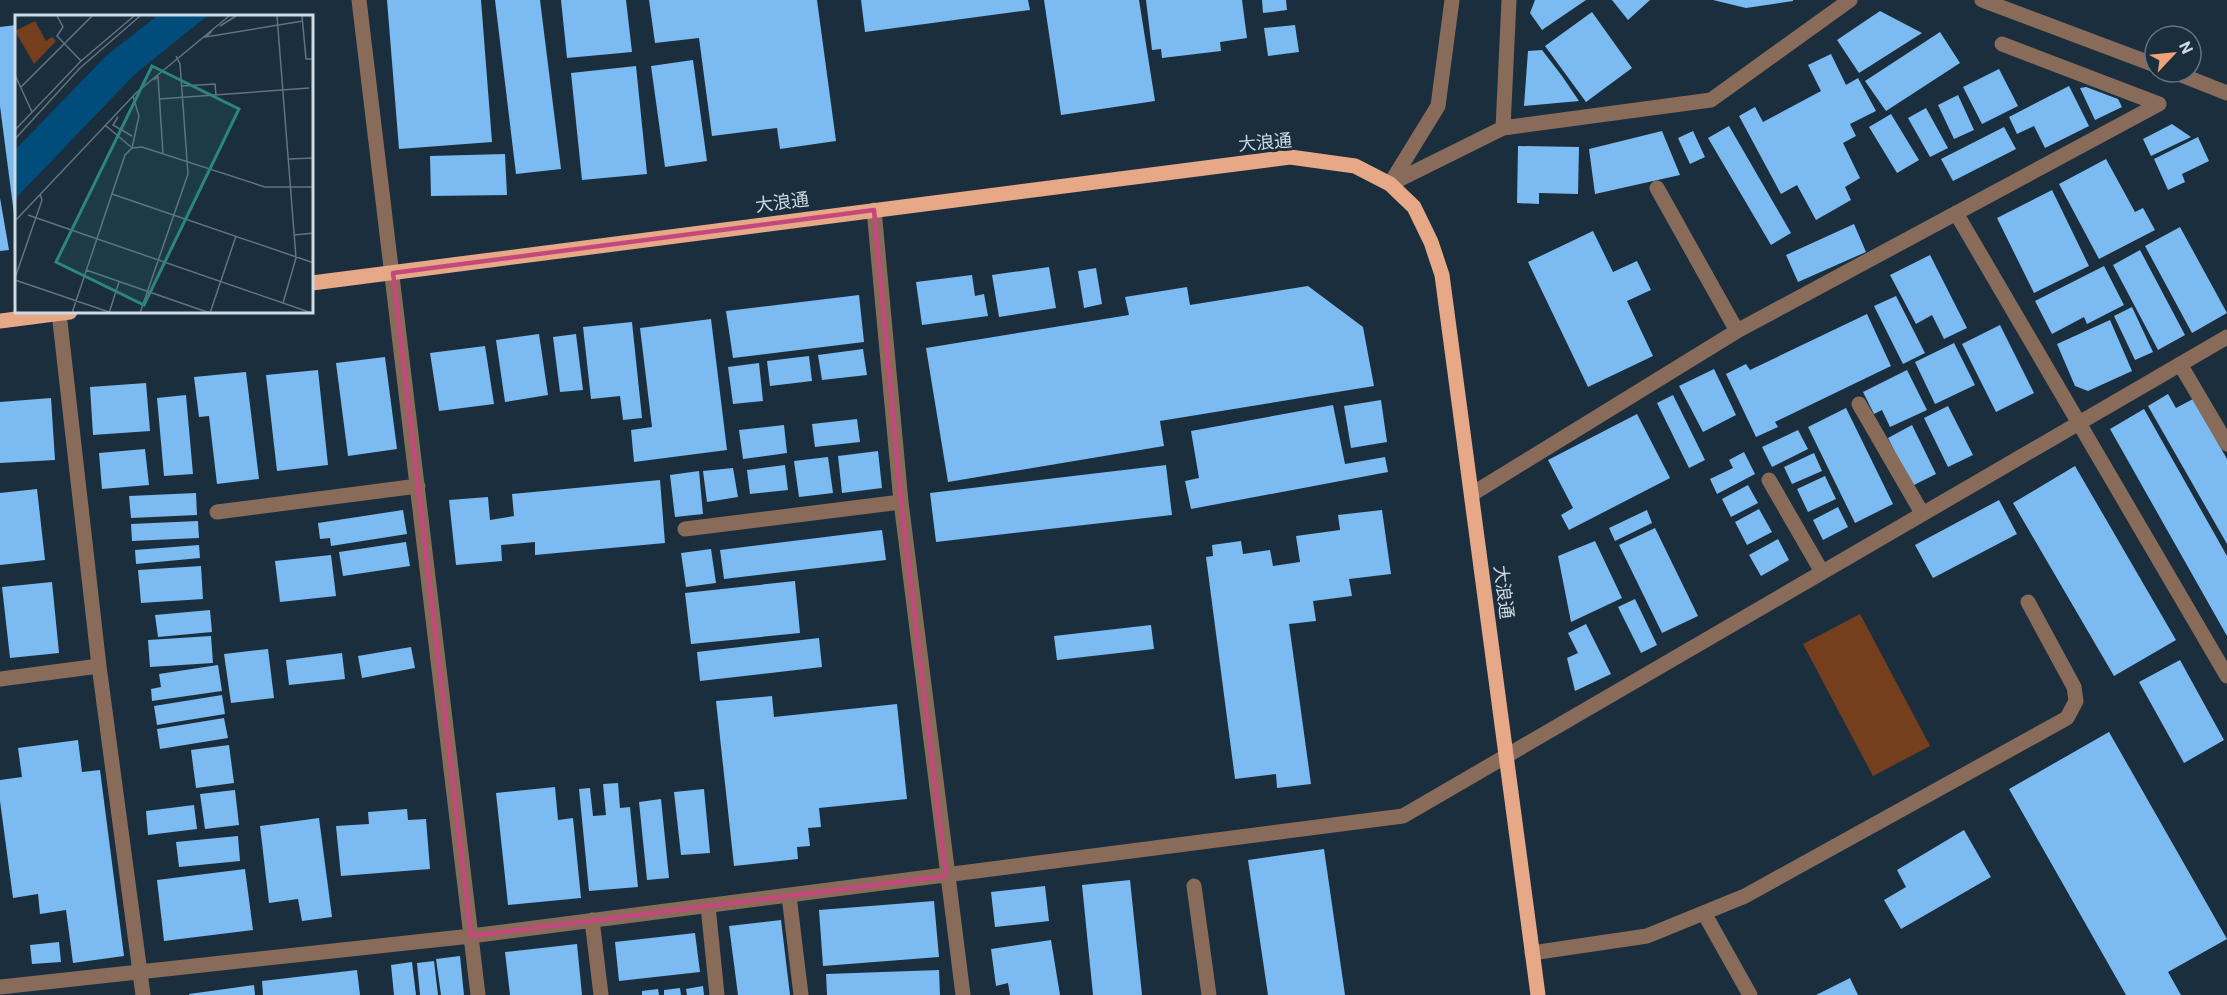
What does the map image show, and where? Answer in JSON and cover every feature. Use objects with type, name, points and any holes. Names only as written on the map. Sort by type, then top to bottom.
[{"type":"main road","name":"大浪通","points":[[314,283],[1290,157],[1355,166],[1390,184],[1414,207],[1431,242],[1442,275],[1505,757],[1539,995]]},
{"type":"main road","points":[[0,321],[56,314]]},
{"type":"street","points":[[359,0],[478,995]]},
{"type":"street","points":[[1390,184],[1438,106],[1452,0]]},
{"type":"street","points":[[1503,128],[1509,0]]},
{"type":"street","points":[[1390,184],[1503,128],[1711,100],[1850,0]]},
{"type":"street","points":[[1982,0],[2143,60]]},
{"type":"street","points":[[1472,494],[1737,331],[2159,104],[2002,44]]},
{"type":"street","points":[[2203,83],[2227,93]]},
{"type":"street","points":[[1657,188],[1737,331]]},
{"type":"street","points":[[874,210],[902,502],[946,876],[963,995]]},
{"type":"street","points":[[1956,213],[2227,676]]},
{"type":"street","points":[[64,314],[99,666],[143,995]]},
{"type":"street","points":[[0,987],[471,936],[1403,816],[2227,337]]},
{"type":"street","points":[[2180,364],[2227,444]]},
{"type":"street","points":[[1859,404],[1922,513]]},
{"type":"street","points":[[1769,480],[1822,572]]},
{"type":"street","points":[[217,512],[418,486]]},
{"type":"street","points":[[685,529],[902,502]]},
{"type":"street","points":[[1532,952],[1647,936],[1745,896],[2067,718],[2076,700],[2074,687],[2028,602]]},
{"type":"street","points":[[0,679],[99,666]]},
{"type":"street","points":[[1194,886],[1209,995]]},
{"type":"street","points":[[789,896],[801,995]]},
{"type":"street","points":[[708,906],[717,995]]},
{"type":"street","points":[[1704,913],[1750,995]]},
{"type":"street","points":[[592,921],[601,995]]},
{"type":"highlighted area","points":[[874,210],[901,502],[946,876],[471,936],[393,273]]},
{"type":"shaded area","points":[[1860,614],[1930,746],[1873,776],[1803,644]]},
{"type":"building","points":[[387,0],[481,0],[492,142],[399,149]]},
{"type":"building","points":[[495,0],[540,0],[561,169],[516,174]]},
{"type":"building","points":[[561,0],[626,0],[632,52],[567,58]]},
{"type":"building","points":[[649,0],[817,0],[836,141],[780,149],[777,128],[712,136],[699,38],[655,43]]},
{"type":"building","points":[[861,0],[1028,0],[1030,10],[865,32]]},
{"type":"building","points":[[1044,0],[1139,0],[1155,101],[1061,115]]},
{"type":"building","points":[[1146,0],[1242,0],[1247,38],[1220,42],[1221,51],[1162,58],[1161,49],[1152,50]]},
{"type":"building","points":[[1262,0],[1286,0],[1287,10],[1263,13]]},
{"type":"building","points":[[1535,0],[1586,0],[1542,30],[1530,13]]},
{"type":"building","points":[[1612,0],[1650,0],[1628,20]]},
{"type":"building","points":[[1713,0],[1793,0],[1793,1],[1746,8]]},
{"type":"building","points":[[1880,11],[1922,33],[1859,73],[1837,40]]},
{"type":"building","points":[[1592,12],[1632,68],[1586,102],[1545,46]]},
{"type":"building","points":[[15,25],[15,222],[0,106],[0,27]]},
{"type":"building","points":[[1295,25],[1299,52],[1268,56],[1264,28]]},
{"type":"building","points":[[1940,32],[1960,63],[1886,111],[1865,81]]},
{"type":"building","points":[[1542,50],[1579,101],[1524,106],[1528,51]]},
{"type":"building","points":[[1831,54],[1846,85],[1858,78],[1876,111],[1850,124],[1856,136],[1843,143],[1860,178],[1845,187],[1851,200],[1816,220],[1797,185],[1781,194],[1739,116],[1755,107],[1763,122],[1821,91],[1808,65]]},
{"type":"building","points":[[693,60],[707,161],[665,167],[651,66]]},
{"type":"building","points":[[636,66],[647,174],[582,180],[571,73]]},
{"type":"building","points":[[1999,69],[2018,106],[1982,124],[1963,87]]},
{"type":"building","points":[[2069,86],[2089,126],[2045,148],[2034,126],[2017,134],[2009,117]]},
{"type":"building","points":[[2086,87],[2118,99],[2122,107],[2095,120],[2080,88]]},
{"type":"building","points":[[1958,95],[1974,130],[1954,139],[1938,105]]},
{"type":"building","points":[[1926,108],[1948,148],[1930,157],[1908,118]]},
{"type":"building","points":[[1891,114],[1919,160],[1897,173],[1869,127]]},
{"type":"building","points":[[2172,124],[2191,137],[2151,156],[2143,139]]},
{"type":"building","points":[[1729,126],[1791,233],[1771,245],[1708,138]]},
{"type":"building","points":[[2004,127],[2016,149],[1953,181],[1941,159]]},
{"type":"building","points":[[1662,131],[1680,175],[1595,194],[1589,149]]},
{"type":"building","points":[[1693,131],[1705,157],[1690,164],[1678,138]]},
{"type":"building","points":[[2198,137],[2209,161],[2182,174],[2185,182],[2168,190],[2154,159]]},
{"type":"building","points":[[1518,146],[1579,147],[1578,194],[1539,193],[1539,204],[1517,203]]},
{"type":"building","points":[[505,154],[507,195],[431,196],[430,156]]},
{"type":"building","points":[[2106,159],[2135,212],[2143,208],[2155,230],[2099,259],[2059,184]]},
{"type":"building","points":[[2052,190],[2089,266],[2034,293],[1997,218]]},
{"type":"building","points":[[0,198],[9,250],[0,251]]},
{"type":"building","points":[[1854,224],[1866,252],[1798,282],[1786,255]]},
{"type":"building","points":[[2180,227],[2227,313],[2192,333],[2145,246]]},
{"type":"building","points":[[1593,231],[1613,272],[1637,261],[1651,290],[1627,301],[1653,356],[1588,387],[1528,262]]},
{"type":"building","points":[[2140,250],[2185,335],[2158,350],[2113,265]]},
{"type":"building","points":[[1930,255],[1967,328],[1944,339],[1932,315],[1916,324],[1890,275]]},
{"type":"building","points":[[2104,266],[2124,305],[2087,324],[2084,317],[2052,334],[2035,301]]},
{"type":"building","points":[[1049,267],[1056,308],[999,317],[992,275]]},
{"type":"building","points":[[1096,268],[1102,304],[1084,308],[1078,271]]},
{"type":"building","points":[[972,275],[975,296],[984,294],[988,316],[922,325],[916,282]]},
{"type":"building","points":[[1308,286],[1363,327],[1374,386],[1160,421],[1164,446],[948,482],[926,348],[1129,315],[1125,297],[1187,287],[1190,305]]},
{"type":"building","points":[[859,295],[864,342],[733,358],[726,311]]},
{"type":"building","points":[[1896,296],[1925,353],[1903,364],[1874,306]]},
{"type":"building","points":[[2132,307],[2153,352],[2135,360],[2114,316]]},
{"type":"building","points":[[1867,314],[1891,366],[1775,422],[1778,427],[1756,437],[1726,374],[1746,364],[1750,370]]},
{"type":"building","points":[[711,319],[727,450],[634,462],[631,430],[652,427],[640,328]]},
{"type":"building","points":[[2110,320],[2132,371],[2088,391],[2075,386],[2057,344]]},
{"type":"building","points":[[632,322],[642,418],[623,420],[620,396],[591,399],[583,327]]},
{"type":"building","points":[[2000,325],[2034,393],[1996,412],[1962,344]]},
{"type":"building","points":[[539,334],[548,395],[505,402],[496,340]]},
{"type":"building","points":[[576,334],[583,390],[560,392],[553,337]]},
{"type":"building","points":[[1954,343],[1975,385],[1935,404],[1915,362]]},
{"type":"building","points":[[485,346],[494,404],[439,411],[430,353]]},
{"type":"building","points":[[863,349],[867,375],[822,380],[818,355]]},
{"type":"building","points":[[809,356],[812,381],[770,386],[767,361]]},
{"type":"building","points":[[385,357],[397,449],[348,456],[336,363]]},
{"type":"building","points":[[759,363],[763,401],[733,404],[728,367]]},
{"type":"building","points":[[1714,369],[1736,415],[1703,432],[1679,386]]},
{"type":"building","points":[[318,370],[328,465],[277,471],[266,375]]},
{"type":"building","points":[[1907,370],[1927,410],[1890,427],[1882,410],[1874,414],[1863,392]]},
{"type":"building","points":[[246,372],[259,479],[217,484],[209,416],[199,417],[194,377]]},
{"type":"building","points":[[146,383],[150,431],[93,435],[90,387]]},
{"type":"building","points":[[2168,394],[2176,408],[2193,399],[2227,459],[2227,544],[2148,406]]},
{"type":"building","points":[[186,395],[193,474],[164,476],[157,398]]},
{"type":"building","points":[[1673,395],[1705,460],[1689,468],[1657,403]]},
{"type":"building","points":[[51,398],[55,460],[0,463],[0,402]]},
{"type":"building","points":[[1381,400],[1387,442],[1351,448],[1344,406]]},
{"type":"building","points":[[1333,405],[1345,464],[1385,457],[1388,472],[1191,509],[1185,481],[1199,478],[1191,431]]},
{"type":"building","points":[[1948,406],[1973,455],[1948,467],[1924,418]]},
{"type":"building","points":[[1846,408],[1893,504],[1855,523],[1808,427]]},
{"type":"building","points":[[2144,409],[2227,556],[2227,636],[2110,429]]},
{"type":"building","points":[[1637,414],[1670,478],[1569,530],[1561,515],[1573,508],[1548,460]]},
{"type":"building","points":[[857,419],[860,442],[815,447],[812,424]]},
{"type":"building","points":[[784,425],[787,453],[743,459],[739,430]]},
{"type":"building","points":[[1912,425],[1936,474],[1912,486],[1888,438]]},
{"type":"building","points":[[1798,430],[1808,449],[1772,467],[1762,447]]},
{"type":"building","points":[[145,449],[149,485],[102,489],[99,453]]},
{"type":"building","points":[[878,451],[882,488],[842,493],[838,456]]},
{"type":"building","points":[[1744,452],[1755,474],[1717,494],[1710,479],[1733,468],[1729,460]]},
{"type":"building","points":[[1814,453],[1822,471],[1792,484],[1784,467]]},
{"type":"building","points":[[828,457],[833,493],[799,497],[794,461]]},
{"type":"building","points":[[785,465],[788,490],[750,494],[747,470]]},
{"type":"building","points":[[1166,465],[1172,515],[936,542],[930,493]]},
{"type":"building","points":[[2075,466],[2176,640],[2114,676],[2013,503]]},
{"type":"building","points":[[733,468],[738,497],[707,502],[703,471]]},
{"type":"building","points":[[699,471],[703,514],[675,517],[670,475]]},
{"type":"building","points":[[1825,476],[1836,499],[1808,512],[1797,489]]},
{"type":"building","points":[[660,480],[665,543],[535,555],[535,542],[501,545],[502,561],[456,565],[449,500],[488,497],[490,520],[514,516],[512,494]]},
{"type":"building","points":[[1748,485],[1758,503],[1731,517],[1722,499]]},
{"type":"building","points":[[37,489],[45,560],[0,565],[0,493]]},
{"type":"building","points":[[196,493],[197,515],[131,518],[129,496]]},
{"type":"building","points":[[1999,500],[2017,534],[1933,578],[1915,545]]},
{"type":"building","points":[[1838,507],[1848,527],[1823,540],[1813,520]]},
{"type":"building","points":[[1759,509],[1772,532],[1747,545],[1735,522]]},
{"type":"building","points":[[403,510],[407,534],[331,546],[330,538],[320,539],[318,523]]},
{"type":"building","points":[[1382,510],[1391,574],[1349,579],[1352,596],[1313,601],[1316,621],[1289,624],[1311,784],[1277,788],[1276,774],[1235,779],[1206,557],[1213,556],[1212,545],[1241,541],[1243,554],[1270,550],[1273,566],[1300,562],[1296,536],[1340,530],[1338,515]]},
{"type":"building","points":[[1647,510],[1652,523],[1615,541],[1609,528]]},
{"type":"building","points":[[198,521],[199,538],[132,541],[131,524]]},
{"type":"building","points":[[1655,528],[1698,616],[1662,633],[1619,545]]},
{"type":"building","points":[[882,530],[886,560],[724,579],[720,550]]},
{"type":"building","points":[[1778,539],[1789,560],[1761,576],[1749,555]]},
{"type":"building","points":[[1595,541],[1622,598],[1571,622],[1558,556]]},
{"type":"building","points":[[406,542],[410,566],[343,576],[339,552]]},
{"type":"building","points":[[199,545],[200,558],[136,564],[135,550]]},
{"type":"building","points":[[711,549],[716,583],[686,587],[681,553]]},
{"type":"building","points":[[331,555],[336,596],[280,602],[275,561]]},
{"type":"building","points":[[201,566],[203,599],[141,603],[138,570]]},
{"type":"building","points":[[795,581],[800,633],[691,644],[685,593]]},
{"type":"building","points":[[52,582],[59,653],[10,658],[2,587]]},
{"type":"building","points":[[1635,599],[1657,645],[1641,653],[1618,607]]},
{"type":"building","points":[[210,610],[212,632],[158,637],[155,615]]},
{"type":"building","points":[[1586,624],[1611,674],[1575,691],[1567,658],[1578,653],[1568,633]]},
{"type":"building","points":[[1151,625],[1154,649],[1057,660],[1054,636]]},
{"type":"building","points":[[211,636],[213,663],[150,667],[148,640]]},
{"type":"building","points":[[819,638],[822,667],[700,681],[697,652]]},
{"type":"building","points":[[411,647],[415,668],[362,678],[358,656]]},
{"type":"building","points":[[268,649],[274,698],[231,703],[224,654]]},
{"type":"building","points":[[342,653],[345,679],[289,685],[286,660]]},
{"type":"building","points":[[2180,660],[2224,740],[2184,763],[2139,682]]},
{"type":"building","points":[[218,665],[222,691],[152,701],[151,689],[161,687],[159,674]]},
{"type":"building","points":[[222,695],[225,714],[157,725],[154,706]]},
{"type":"building","points":[[772,696],[774,717],[897,704],[907,799],[819,808],[821,827],[808,828],[810,846],[797,847],[798,859],[734,866],[716,701]]},
{"type":"building","points":[[224,718],[228,738],[160,749],[157,729]]},
{"type":"building","points":[[2109,732],[2227,939],[2168,972],[2181,995],[2126,995],[2009,789]]},
{"type":"building","points":[[78,740],[82,772],[100,770],[124,956],[73,963],[66,910],[40,914],[38,894],[13,898],[0,801],[0,780],[22,777],[18,748]]},
{"type":"building","points":[[229,745],[234,783],[196,788],[191,750]]},
{"type":"building","points":[[618,783],[620,808],[630,807],[638,887],[589,891],[579,789],[590,788],[593,816],[606,815],[603,784]]},
{"type":"building","points":[[555,787],[558,820],[573,818],[581,898],[508,905],[496,793]]},
{"type":"building","points":[[704,789],[710,853],[681,855],[674,792]]},
{"type":"building","points":[[235,790],[239,825],[205,829],[200,794]]},
{"type":"building","points":[[661,799],[669,878],[647,880],[639,802]]},
{"type":"building","points":[[194,805],[197,829],[148,835],[146,811]]},
{"type":"building","points":[[407,809],[408,820],[426,819],[430,869],[341,876],[336,826],[369,824],[368,812]]},
{"type":"building","points":[[319,818],[332,917],[302,921],[298,899],[269,903],[260,826]]},
{"type":"building","points":[[1964,830],[1991,877],[1901,929],[1884,900],[1906,887],[1897,870]]},
{"type":"building","points":[[238,836],[240,861],[179,867],[176,842]]},
{"type":"building","points":[[1324,849],[1345,995],[1268,995],[1248,860]]},
{"type":"building","points":[[245,869],[253,930],[164,941],[157,880]]},
{"type":"building","points":[[1130,880],[1142,995],[1093,995],[1082,885]]},
{"type":"building","points":[[1045,886],[1049,921],[995,927],[991,892]]},
{"type":"building","points":[[934,901],[939,957],[823,966],[819,910]]},
{"type":"building","points":[[781,920],[790,995],[738,995],[729,926]]},
{"type":"building","points":[[695,933],[700,972],[619,981],[615,942]]},
{"type":"building","points":[[1051,940],[1060,995],[1010,995],[1008,983],[996,986],[991,949]]},
{"type":"building","points":[[59,942],[61,962],[32,964],[30,945]]},
{"type":"building","points":[[577,944],[582,995],[510,995],[505,952]]},
{"type":"building","points":[[460,956],[464,995],[441,995],[436,959]]},
{"type":"building","points":[[434,961],[438,995],[420,995],[417,963]]},
{"type":"building","points":[[412,962],[416,995],[394,995],[391,965]]},
{"type":"building","points":[[357,970],[360,995],[263,995],[262,981]]},
{"type":"building","points":[[939,970],[940,995],[827,995],[826,974]]},
{"type":"building","points":[[1850,978],[1858,995],[1816,995]]},
{"type":"building","points":[[254,985],[255,995],[189,995],[189,994]]},
{"type":"building","points":[[703,986],[704,995],[687,995],[686,989]]},
{"type":"building","points":[[680,988],[681,995],[664,995],[664,990]]},
{"type":"building","points":[[658,989],[659,995],[642,995],[642,991]]}]
